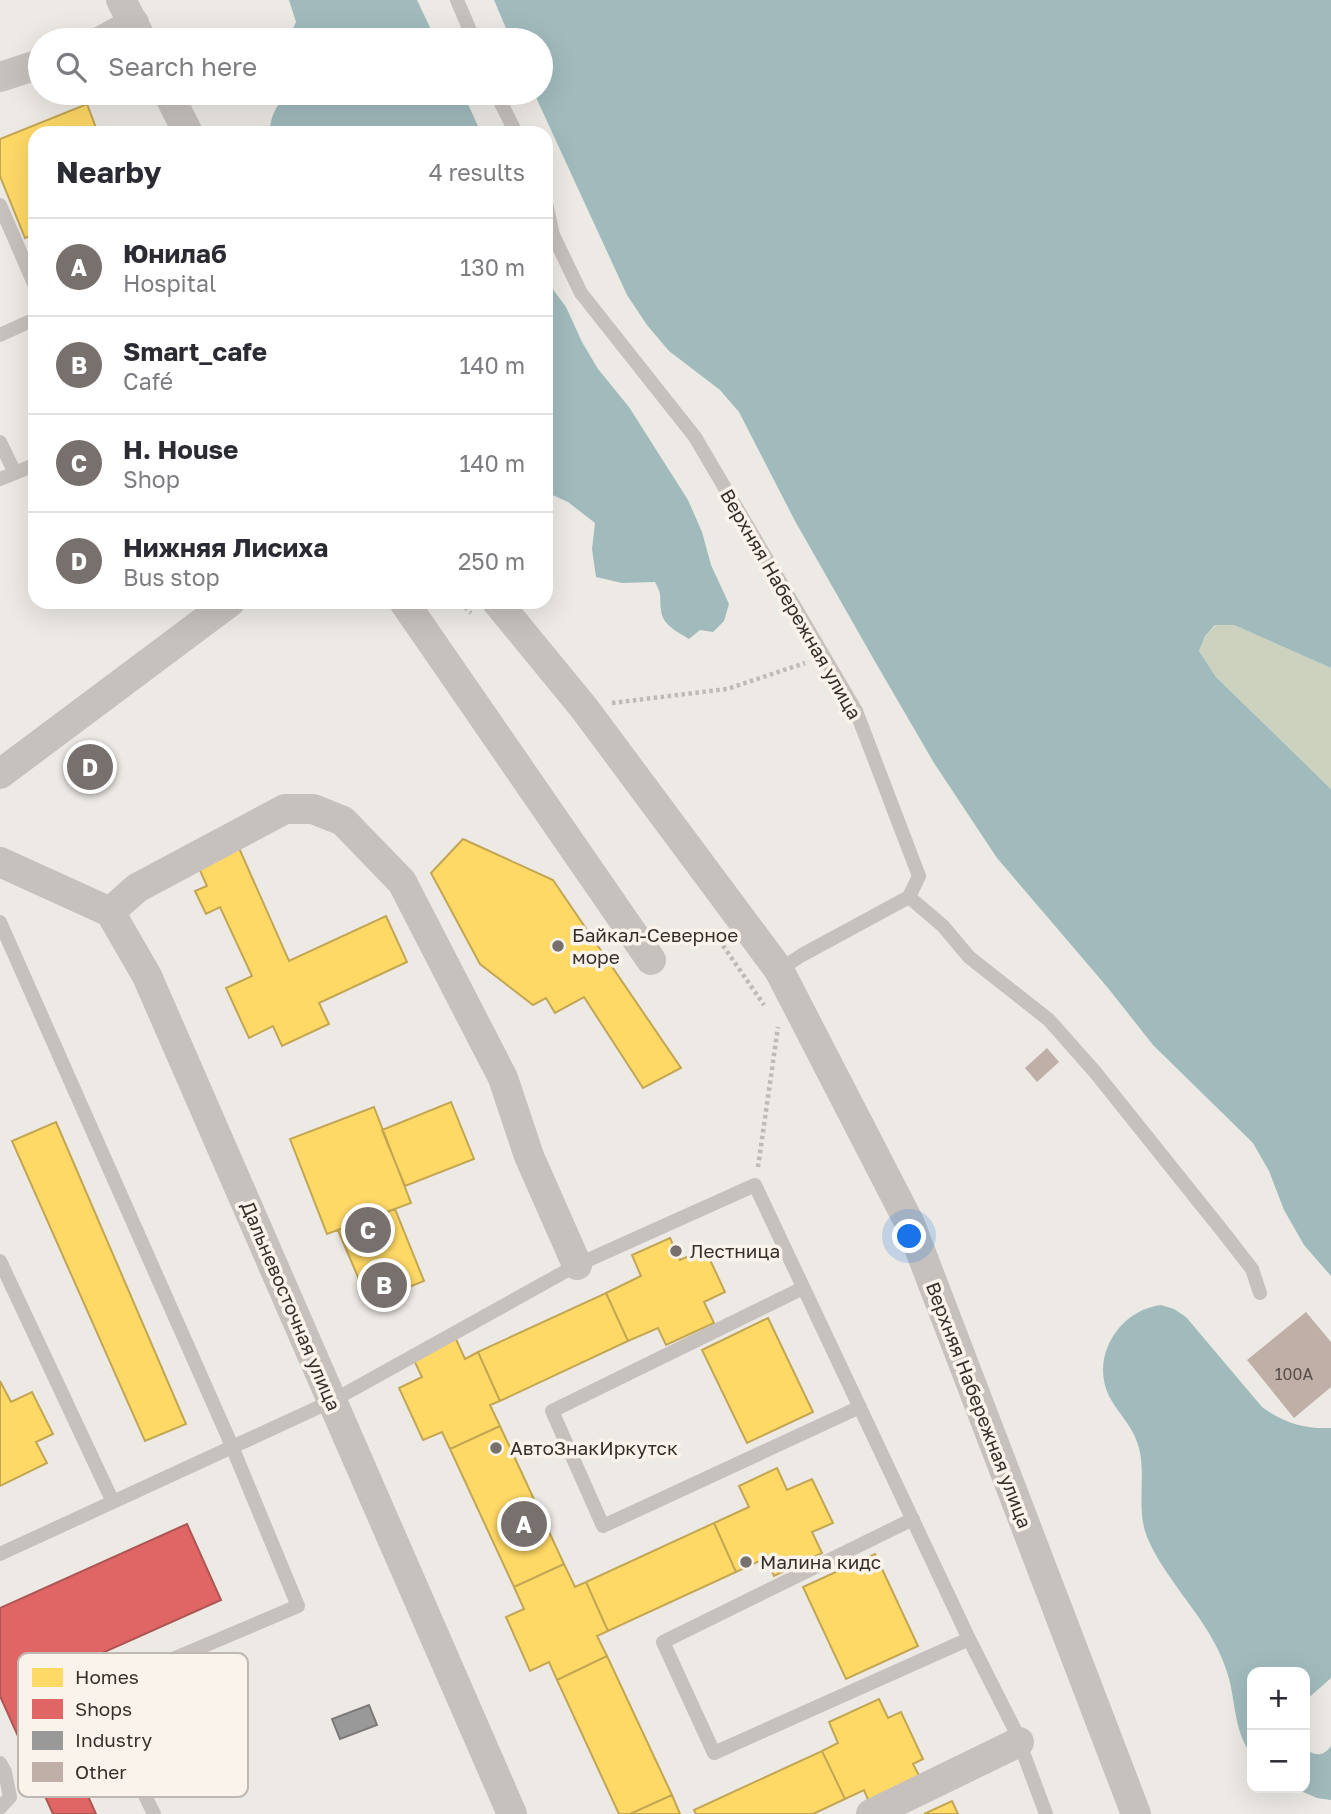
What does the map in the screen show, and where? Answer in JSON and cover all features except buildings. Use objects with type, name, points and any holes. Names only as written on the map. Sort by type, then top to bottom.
[{"type":"street","points":[[0,77],[28,68]]},
{"type":"street","points":[[174,105],[184,126]]},
{"type":"street","points":[[0,774],[221,609]]},
{"type":"street","points":[[409,609],[651,960]]},
{"type":"street","name":"Верхняя Набережная улица","points":[[487,611],[584,708],[779,970],[909,1224],[1136,1814]]},
{"type":"street","points":[[0,862],[110,912],[137,888],[285,809],[313,809],[343,821],[402,882],[503,1078],[529,1156],[577,1265]]},
{"type":"street","name":"Дальневосточная улица","points":[[110,912],[147,976],[513,1814]]},
{"type":"street","points":[[873,1812],[1019,1742]]},
{"type":"lane","points":[[457,0],[469,28]]},
{"type":"lane","points":[[502,105],[512,126]]},
{"type":"lane","points":[[0,205],[28,270]]},
{"type":"lane","name":"Верхняя Набережная улица","points":[[553,235],[581,293],[695,437],[856,711],[919,876],[909,897]]},
{"type":"lane","points":[[0,335],[28,322]]},
{"type":"lane","points":[[0,442],[15,473]]},
{"type":"lane","points":[[0,479],[28,468]]},
{"type":"lane","points":[[779,970],[909,897],[943,926],[969,957],[1049,1020],[1086,1062],[1252,1269],[1260,1293]]},
{"type":"lane","points":[[0,922],[232,1446],[298,1606],[187,1653]]},
{"type":"lane","points":[[0,1554],[332,1401],[577,1265],[755,1185],[1019,1742],[1046,1814]]},
{"type":"lane","points":[[0,1261],[113,1502]]},
{"type":"lane","points":[[803,1288],[552,1411],[603,1526],[860,1407]]},
{"type":"lane","points":[[913,1519],[663,1642],[714,1753],[969,1639]]},
{"type":"lane","points":[[0,1763],[5,1772],[10,1797],[0,1808]]},
{"type":"lane","points":[[146,1797],[154,1814]]},
{"type":"path","points":[[584,708],[633,698],[727,689],[824,657]]},
{"type":"path","points":[[707,923],[770,1014]]},
{"type":"path","points":[[755,1185],[778,1026]]},
{"type":"green space","points":[[1216,625],[1234,625],[1331,668],[1331,789],[1216,677],[1199,651],[1205,636]]},
{"type":"water","points":[[289,0],[417,0],[430,28],[293,28],[296,22]]},
{"type":"water","points":[[494,0],[1331,0],[1331,668],[1234,625],[1215,625],[1205,636],[1199,651],[1216,677],[1331,789],[1331,1276],[1304,1245],[1284,1210],[1269,1171],[1253,1143],[1153,1045],[997,858],[934,763],[795,521],[739,412],[720,390],[669,351],[627,295],[553,134],[553,126],[549,126],[540,105],[553,105],[553,28],[506,28]]},
{"type":"water","points":[[278,105],[468,105],[478,126],[270,126]]},
{"type":"water","points":[[553,289],[566,307],[598,369],[629,407],[688,500],[702,532],[711,565],[729,604],[724,621],[713,632],[700,630],[689,639],[671,628],[664,620],[660,593],[655,582],[622,583],[596,577],[592,549],[595,523],[568,502],[553,495]]},
{"type":"water","points":[[1161,1305],[1186,1317],[1262,1407],[1295,1424],[1331,1428],[1331,1678],[1310,1697],[1310,1667],[1247,1667],[1247,1748],[1241,1736],[1229,1680],[1219,1651],[1155,1554],[1147,1537],[1142,1514],[1140,1453],[1128,1424],[1109,1396],[1104,1381],[1103,1366],[1112,1338],[1132,1316]]},
{"type":"water","points":[[1331,1746],[1331,1800],[1306,1793],[1310,1793],[1310,1752],[1325,1752]]},
{"type":"place","name":"Нижняя Лисиха","points":[[90,767]]},
{"type":"place","name":"Байкал-Северное море","points":[[558,946]]},
{"type":"place","name":"H. House","points":[[368,1230]]},
{"type":"place","name":"Лестница","points":[[676,1251]]},
{"type":"place","name":"Smart_cafe","points":[[384,1285]]},
{"type":"place","name":"АвтоЗнакИркутск","points":[[496,1448]]},
{"type":"place","name":"Юнилаб","points":[[524,1524]]},
{"type":"place","name":"Малина кидс","points":[[746,1562]]}]
